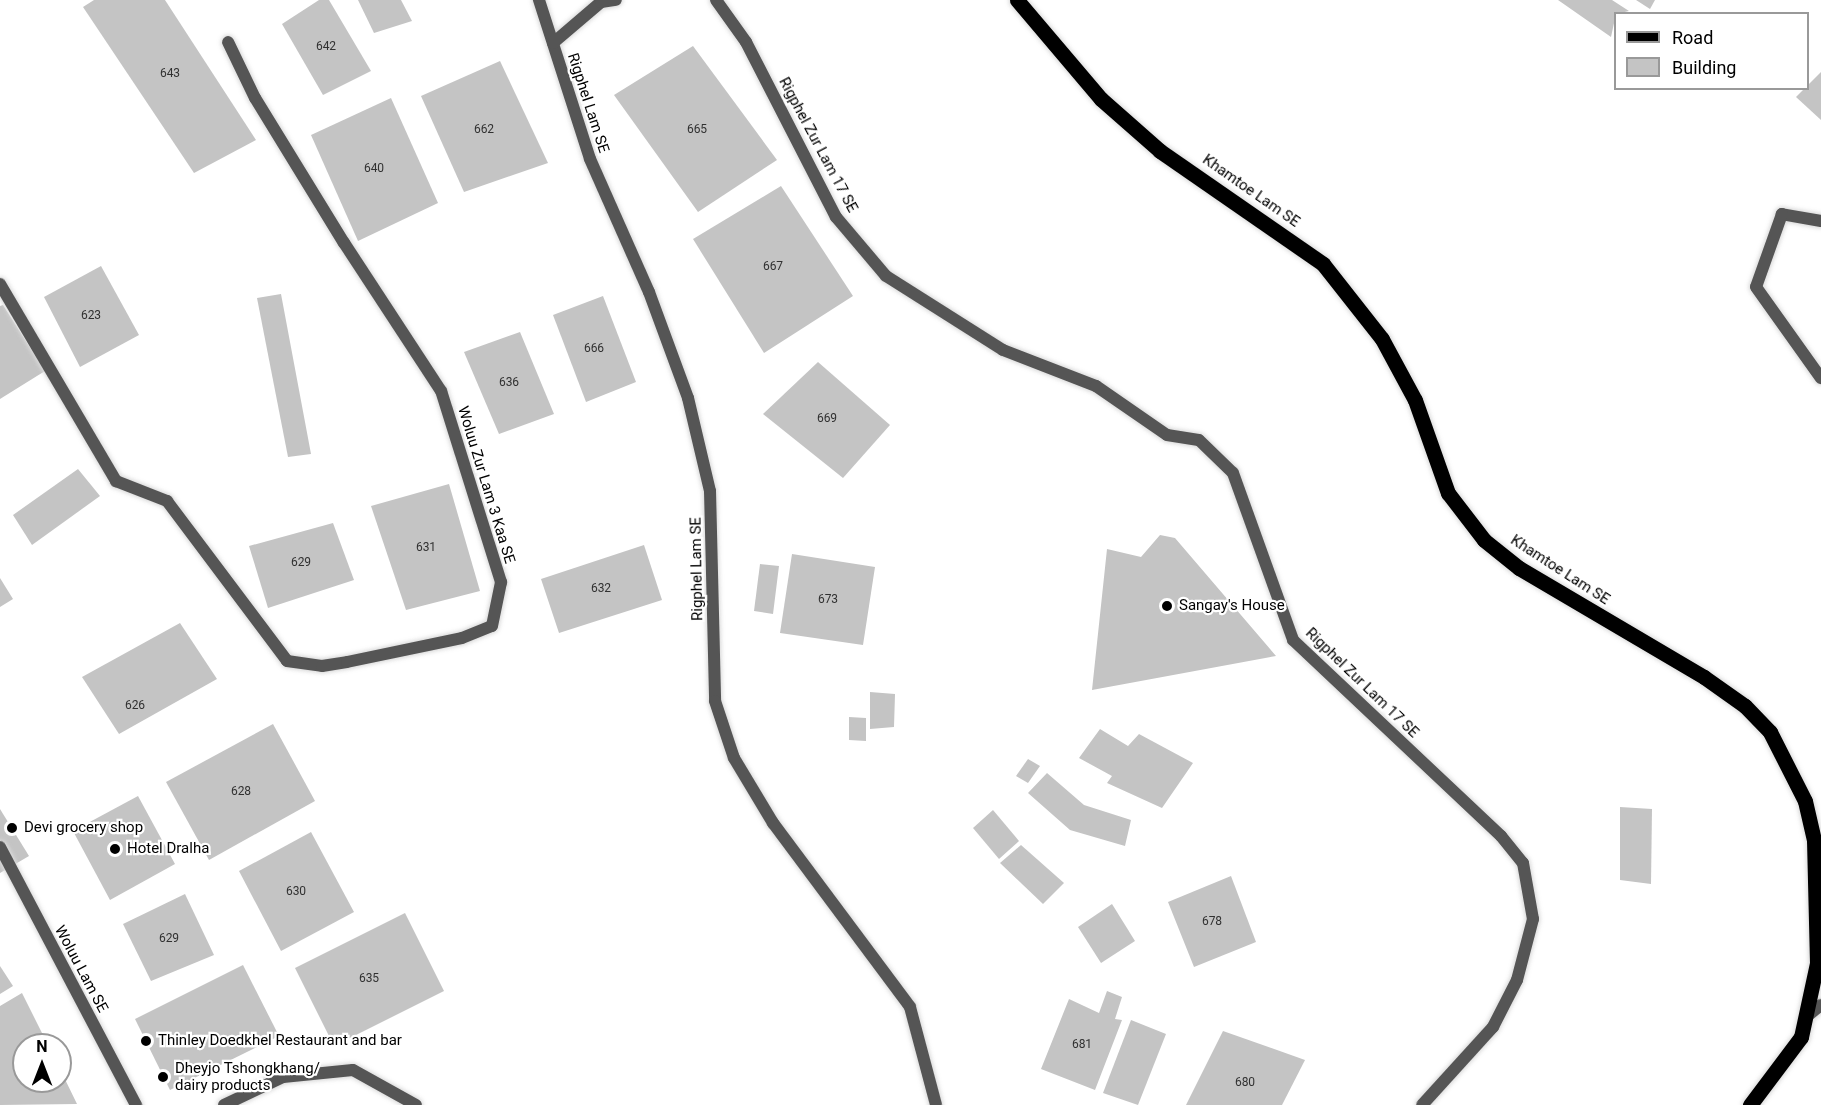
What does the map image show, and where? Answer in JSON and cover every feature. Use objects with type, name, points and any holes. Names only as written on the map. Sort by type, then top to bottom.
[{"type":"main road","name":"Khamtoe Lam SE","points":[[1017,0],[1101,99],[1160,152],[1323,264],[1382,339],[1415,400],[1448,493],[1484,540],[1519,568],[1704,677],[1745,706],[1770,732],[1805,801],[1814,840],[1817,963],[1800,1037],[1750,1105]]},
{"type":"street","name":"Rigphel Lam SE","points":[[539,0],[590,159],[649,292],[688,398],[710,491],[715,701],[734,758],[773,823],[910,1007],[936,1105]]},
{"type":"street","points":[[553,43],[601,2],[616,0]]},
{"type":"street","name":"Rigphel Zur Lam 17 SE","points":[[716,0],[746,42],[836,217],[886,276],[1003,350],[1096,386],[1167,435],[1199,440],[1233,473],[1293,640],[1501,836],[1523,863],[1533,919],[1517,980],[1493,1027],[1422,1105]]},
{"type":"street","name":"Woluu Zur Lam 3 Kaa SE","points":[[0,284],[116,481],[167,501],[287,661],[321,666],[347,662],[492,626],[501,582],[441,391],[344,243],[228,42]]},
{"type":"street","points":[[1821,221],[1782,214],[1756,287],[1821,378]]},
{"type":"street","name":"Woluu Lam SE","points":[[0,847],[136,1105]]},
{"type":"street","points":[[1806,1017],[1821,1005]]},
{"type":"street","points":[[224,1105],[283,1077],[353,1070],[416,1105]]},
{"type":"building","points":[[94,0],[165,0],[256,140],[194,173],[83,7]]},
{"type":"building","points":[[319,0],[329,0],[371,71],[323,95],[282,24]]},
{"type":"building","points":[[358,0],[401,0],[412,21],[374,33]]},
{"type":"building","points":[[1558,0],[1612,0],[1629,11],[1614,12],[1611,37]]},
{"type":"building","points":[[1636,0],[1655,0],[1650,9]]},
{"type":"building","points":[[693,46],[777,160],[698,212],[614,95]]},
{"type":"building","points":[[500,61],[548,163],[464,192],[421,96]]},
{"type":"building","points":[[1821,72],[1821,120],[1796,97],[1803,90],[1809,90],[1809,84]]},
{"type":"building","points":[[391,98],[438,203],[358,241],[311,135]]},
{"type":"building","points":[[781,186],[853,296],[764,353],[693,239]]},
{"type":"building","points":[[101,266],[139,335],[80,367],[44,297]]},
{"type":"building","points":[[281,294],[311,454],[288,457],[257,298]]},
{"type":"building","points":[[603,296],[636,382],[586,402],[553,315]]},
{"type":"building","points":[[3,305],[45,371],[0,399],[0,306]]},
{"type":"building","points":[[520,332],[554,414],[499,434],[464,352]]},
{"type":"building","points":[[818,362],[890,425],[843,478],[763,414]]},
{"type":"building","points":[[78,469],[100,496],[32,545],[13,515]]},
{"type":"building","points":[[449,484],[480,591],[406,610],[371,506]]},
{"type":"building","points":[[333,523],[354,580],[268,608],[249,546]]},
{"type":"building","name":"Sangay's House","points":[[1160,535],[1175,538],[1276,656],[1092,690],[1107,549],[1141,557]]},
{"type":"building","points":[[644,545],[662,600],[559,633],[541,579]]},
{"type":"building","points":[[792,554],[875,567],[863,645],[780,633]]},
{"type":"building","points":[[760,564],[779,566],[773,614],[754,611]]},
{"type":"building","points":[[0,578],[13,599],[0,607]]},
{"type":"building","points":[[180,623],[217,679],[119,734],[82,677]]},
{"type":"building","points":[[870,692],[895,694],[894,727],[870,729]]},
{"type":"building","points":[[849,717],[866,718],[866,741],[849,740]]},
{"type":"building","points":[[273,724],[315,801],[209,860],[166,782]]},
{"type":"building","points":[[1100,729],[1128,746],[1139,734],[1193,763],[1162,808],[1107,783],[1112,776],[1079,758]]},
{"type":"building","points":[[1028,759],[1040,766],[1028,783],[1016,776]]},
{"type":"building","points":[[1047,773],[1084,805],[1131,820],[1125,846],[1070,830],[1028,793]]},
{"type":"building","points":[[138,796],[175,864],[110,900],[73,831]]},
{"type":"building","points":[[1620,807],[1652,809],[1651,884],[1620,880]]},
{"type":"building","points":[[0,809],[29,856],[0,873]]},
{"type":"building","points":[[993,810],[1019,841],[999,859],[973,828]]},
{"type":"building","points":[[311,832],[354,912],[281,951],[239,871]]},
{"type":"building","points":[[1021,845],[1064,883],[1043,904],[1000,863]]},
{"type":"building","points":[[1231,876],[1256,942],[1194,967],[1168,902]]},
{"type":"building","points":[[185,894],[214,955],[151,981],[123,924]]},
{"type":"building","points":[[1112,904],[1135,941],[1101,963],[1078,927]]},
{"type":"building","points":[[405,913],[444,991],[334,1046],[295,968]]},
{"type":"building","points":[[243,965],[279,1036],[170,1090],[135,1019]]},
{"type":"building","points":[[0,966],[13,986],[0,994]]},
{"type":"building","points":[[1107,991],[1122,997],[1115,1019],[1122,1020],[1095,1090],[1041,1069],[1069,999],[1099,1013]]},
{"type":"building","points":[[22,993],[42,1033],[12,1033],[12,1093],[72,1093],[77,1104],[0,1105],[0,1006]]},
{"type":"building","points":[[1131,1020],[1166,1034],[1138,1105],[1103,1093]]},
{"type":"building","points":[[1223,1031],[1305,1060],[1282,1105],[1186,1105]]},
{"type":"place","name":"Sangay's House","points":[[1167,606]]},
{"type":"place","name":"Devi grocery shop","points":[[12,828]]},
{"type":"place","name":"Hotel Dralha","points":[[115,849]]},
{"type":"place","name":"Thinley Doedkhel Restaurant and bar","points":[[146,1041]]},
{"type":"place","name":"Dheyjo Tshongkhang/ dairy products","points":[[163,1077]]}]
